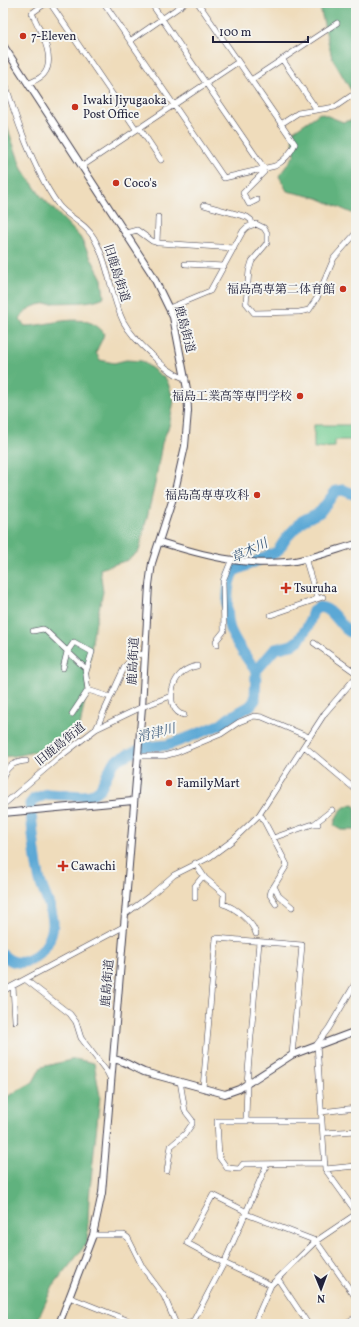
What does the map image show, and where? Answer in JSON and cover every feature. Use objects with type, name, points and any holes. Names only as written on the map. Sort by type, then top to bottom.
[{"type":"street","points":[[28,84],[43,76],[49,67],[44,41],[32,13],[46,3]]},
{"type":"street","points":[[50,3],[161,160]]},
{"type":"street","points":[[104,3],[224,178],[280,163],[292,150],[295,144],[198,3]]},
{"type":"street","points":[[151,3],[264,168],[264,172],[243,193],[249,204],[257,200]]},
{"type":"street","points":[[130,41],[185,3]]},
{"type":"street","points":[[251,80],[336,23]]},
{"type":"street","name":"鹿島街道","points":[[3,45],[152,274],[173,316],[186,379],[188,411],[186,446],[160,542],[152,563],[149,585],[142,707],[133,801],[102,1193],[93,1235],[58,1324]]},
{"type":"street","points":[[282,60],[317,110]]},
{"type":"street","points":[[81,167],[137,128],[238,62]]},
{"type":"street","name":"旧鹿島街道","points":[[3,76],[8,94],[48,190],[62,209],[86,226],[103,254],[114,298],[124,322],[133,336],[161,364],[173,374],[186,379]]},
{"type":"street","points":[[281,124],[298,113],[335,107],[351,96]]},
{"type":"street","points":[[204,205],[247,217],[251,220],[252,224]]},
{"type":"street","points":[[157,242],[158,217]]},
{"type":"street","points":[[169,308],[210,291],[243,232],[252,224],[260,224],[264,228],[268,237],[267,243],[252,261],[249,271],[246,303],[254,313],[299,312],[309,310],[317,298],[334,258],[356,233]]},
{"type":"street","points":[[126,233],[137,230],[152,241],[157,242],[234,248]]},
{"type":"street","points":[[185,264],[224,266]]},
{"type":"street","points":[[160,542],[231,561],[265,563],[289,562],[356,544]]},
{"type":"street","points":[[305,558],[316,598]]},
{"type":"street","points":[[217,645],[216,641],[224,631],[223,581],[231,561]]},
{"type":"street","points":[[271,615],[316,598],[323,597]]},
{"type":"street","points":[[33,631],[43,628],[82,665],[86,672]]},
{"type":"street","points":[[63,668],[67,652],[74,642],[92,652],[86,672],[88,690],[72,714]]},
{"type":"street","points":[[314,643],[356,672]]},
{"type":"street","name":"旧鹿島街道","points":[[3,805],[5,801],[96,729],[129,660],[136,655],[144,654]]},
{"type":"street","points":[[184,715],[178,713],[171,696],[174,682],[181,673],[197,666]]},
{"type":"street","points":[[124,915],[151,896],[174,875],[195,863],[210,857],[233,840],[259,815],[325,713],[355,680]]},
{"type":"street","points":[[88,690],[110,697]]},
{"type":"street","points":[[96,729],[142,707],[171,696]]},
{"type":"street","points":[[137,755],[164,756],[178,752],[221,734],[243,719],[254,716],[262,716],[309,737]]},
{"type":"street","points":[[304,746],[356,790]]},
{"type":"street","points":[[3,776],[9,767],[15,762],[26,761]]},
{"type":"street","points":[[3,813],[133,801]]},
{"type":"street","points":[[273,838],[316,824],[332,810]]},
{"type":"street","points":[[259,815],[262,817],[287,864],[270,895],[276,904]]},
{"type":"street","points":[[195,863],[203,876],[224,894],[223,904],[234,909],[248,922],[256,934]]},
{"type":"street","points":[[194,898],[195,886],[203,876]]},
{"type":"street","points":[[274,886],[278,896],[292,907]]},
{"type":"street","points":[[3,991],[123,927]]},
{"type":"street","points":[[203,1088],[216,938],[302,946],[292,1055]]},
{"type":"street","points":[[246,1120],[247,1083],[259,942]]},
{"type":"street","points":[[26,980],[70,1014],[76,1022],[81,1038],[107,1072],[111,1081]]},
{"type":"street","points":[[254,1324],[271,1286],[278,1278],[316,1241],[356,1213],[325,1166],[317,1044],[329,1028],[356,982]]},
{"type":"street","points":[[13,986],[15,1021]]},
{"type":"street","points":[[113,1059],[126,1061],[133,1067],[144,1072],[225,1094],[232,1093],[292,1055],[317,1044],[356,1031]]},
{"type":"street","points":[[167,1171],[171,1146],[186,1134],[192,1124],[192,1120],[184,1111],[180,1081]]},
{"type":"street","points":[[321,1112],[356,1108]]},
{"type":"street","points":[[322,1121],[217,1121],[219,1157],[226,1168],[239,1169],[243,1164],[356,1166]]},
{"type":"street","points":[[324,1133],[356,1131]]},
{"type":"street","points":[[186,1324],[195,1323],[246,1214],[266,1164]]},
{"type":"street","points":[[271,1286],[187,1243],[213,1195],[243,1210],[246,1214],[316,1241],[356,1298]]},
{"type":"street","points":[[93,1235],[124,1235],[128,1238],[143,1268],[164,1296],[176,1324]]},
{"type":"street","points":[[278,1278],[308,1324]]},
{"type":"street","points":[[69,1297],[133,1323]]},
{"type":"street","points":[[344,1324],[356,1317]]},
{"type":"green space","points":[[319,3],[356,3],[356,111],[352,92],[332,58]]},
{"type":"green space","points":[[320,113],[343,122],[356,119],[356,215],[318,198],[287,191],[279,176],[295,154],[292,132]]},
{"type":"green space","points":[[3,115],[22,169],[41,196],[80,237],[102,279],[104,297],[94,301],[34,306],[25,312],[20,320],[25,326],[67,320],[78,320],[88,322],[96,326],[104,333],[96,353],[100,360],[114,363],[126,360],[142,361],[167,380],[174,401],[169,426],[162,443],[155,484],[139,551],[128,560],[100,569],[103,592],[93,635],[86,694],[80,727],[61,745],[21,755],[3,757]]},
{"type":"green space","points":[[314,425],[351,425],[351,440],[335,440],[335,447],[314,448]]},
{"type":"green space","points":[[354,804],[356,809],[356,830],[341,830],[334,826],[340,811],[346,806]]},
{"type":"green space","points":[[75,1059],[94,1063],[100,1096],[89,1198],[87,1243],[52,1288],[36,1324],[3,1324],[3,1099],[33,1082],[41,1067]]},
{"type":"waterway","name":"草木川","points":[[256,671],[235,640],[230,629],[227,608],[231,576],[234,571],[277,552],[287,537],[302,521],[320,512],[336,491],[343,490],[356,495]]},
{"type":"waterway","name":"滑津川","points":[[3,955],[10,960],[17,962],[24,962],[31,959],[40,953],[46,945],[51,935],[53,925],[52,914],[40,881],[35,853],[30,804],[34,799],[47,794],[91,795],[100,789],[112,765],[118,759],[146,747],[168,745],[222,724],[229,718],[250,706],[255,700],[256,671],[275,649],[292,645],[299,640],[308,626],[313,611],[319,607],[334,615],[346,629],[356,635]]},
{"type":"place","name":"7-Eleven","points":[[23,36]]},
{"type":"place","name":"Iwaki Jiyugaoka Post Office","points":[[75,107]]},
{"type":"place","name":"Coco's","points":[[116,183]]},
{"type":"place","name":"福島高専第二体育館","points":[[343,289]]},
{"type":"place","name":"福島工業高等専門学校","points":[[300,396]]},
{"type":"place","name":"福島高専専攻科","points":[[257,495]]},
{"type":"place","name":"Tsuruha","points":[[286,588]]},
{"type":"place","name":"FamilyMart","points":[[169,783]]},
{"type":"place","name":"Cawachi","points":[[63,866]]}]
